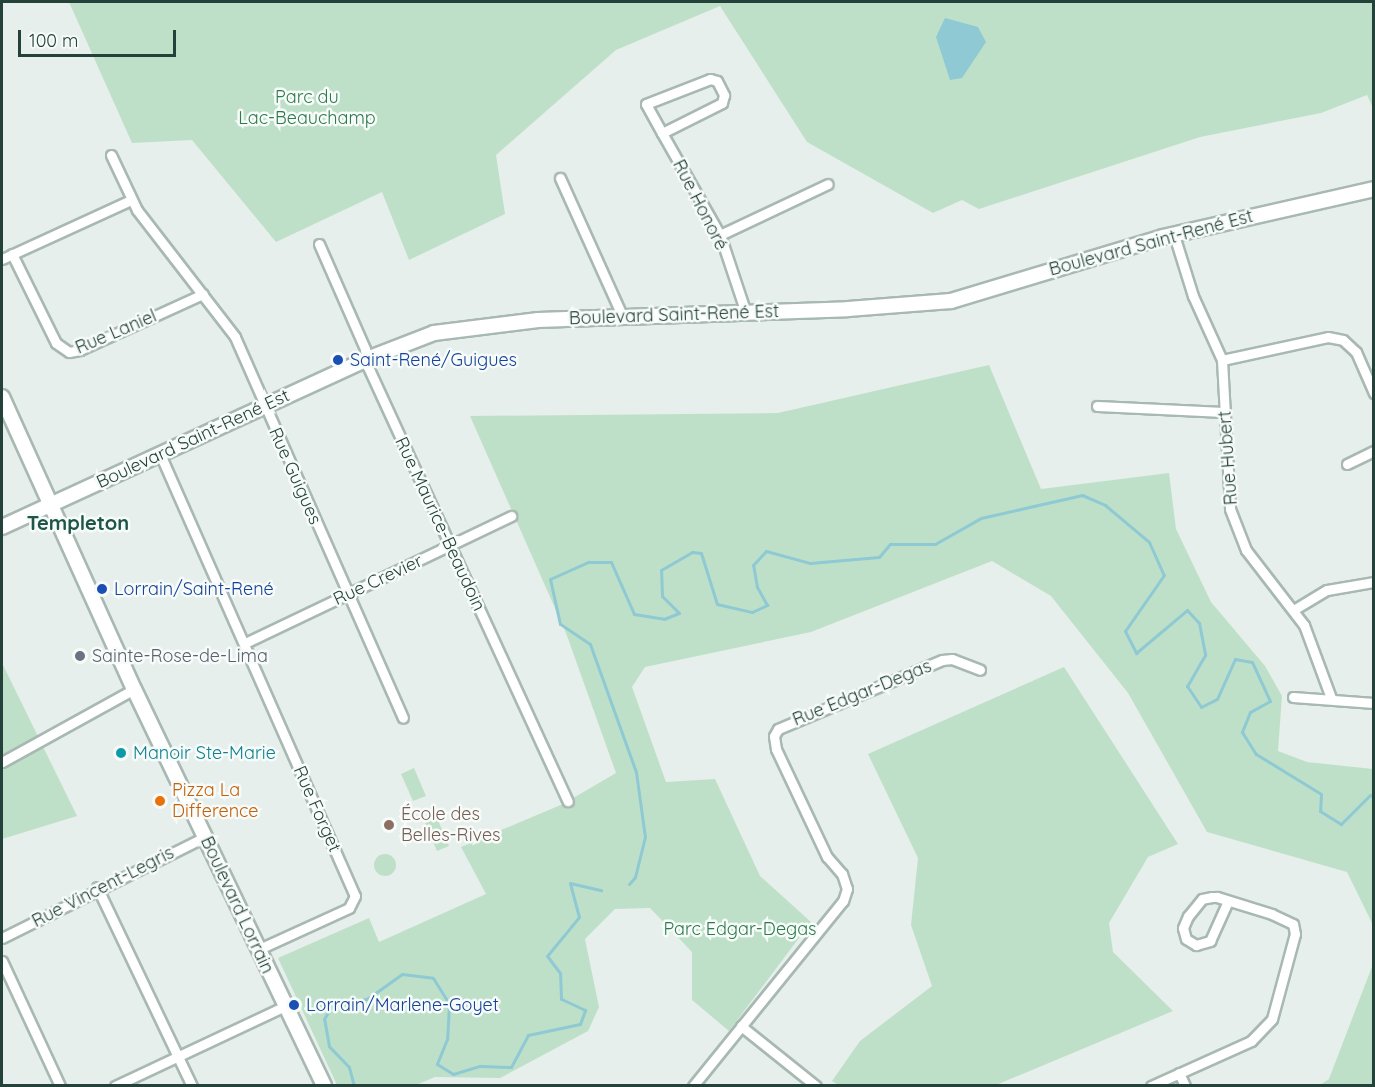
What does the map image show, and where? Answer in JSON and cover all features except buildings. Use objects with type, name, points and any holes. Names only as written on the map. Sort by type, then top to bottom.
[{"type":"street","name":"Rue Honoré","points":[[662,133],[722,103],[724,95],[717,81],[710,79],[646,104],[662,133],[720,235],[746,313]]},
{"type":"street","name":"Rue Guigues","points":[[111,155],[131,200],[235,337],[263,406],[403,718]]},
{"type":"street","points":[[560,178],[622,315]]},
{"type":"street","points":[[720,235],[828,184]]},
{"type":"street","name":"Boulevard Saint-René Est","points":[[2,527],[367,358],[421,336],[448,330],[622,315],[746,313],[951,301],[1174,235],[1374,189]]},
{"type":"street","points":[[2,259],[131,200]]},
{"type":"street","name":"Rue Hubert","points":[[1174,235],[1194,296],[1222,360],[1230,509],[1246,550],[1295,609],[1331,698]]},
{"type":"street","name":"Rue Maurice-Beaudoin","points":[[319,244],[448,546],[568,801]]},
{"type":"street","name":"Rue Laniel","points":[[12,254],[56,343],[69,352],[80,350],[203,294]]},
{"type":"street","points":[[1222,360],[1328,337],[1343,340],[1356,352],[1374,393]]},
{"type":"street","name":"Boulevard Lorrain","points":[[2,397],[134,689],[324,1086]]},
{"type":"street","points":[[1098,406],[1224,412]]},
{"type":"street","points":[[1347,464],[1374,451]]},
{"type":"street","name":"Rue Forget","points":[[159,454],[245,643],[355,896],[349,908],[259,950]]},
{"type":"street","name":"Rue Crevier","points":[[245,643],[511,516]]},
{"type":"street","points":[[1295,609],[1327,590],[1374,582]]},
{"type":"street","name":"Rue Edgar-Degas","points":[[693,1086],[843,901],[847,889],[842,874],[827,857],[776,749],[774,736],[778,729],[942,660],[952,659],[980,670]]},
{"type":"street","points":[[2,762],[134,689]]},
{"type":"street","points":[[1293,697],[1374,702]]},
{"type":"street","name":"Rue Vincent-Legris","points":[[2,938],[97,887],[205,837]]},
{"type":"street","points":[[97,887],[192,1086]]},
{"type":"street","points":[[1151,1086],[1251,1041],[1272,1019],[1295,934],[1293,924],[1217,897],[1202,900],[1184,923],[1186,939],[1196,945],[1210,941],[1228,901]]},
{"type":"street","points":[[2,962],[60,1086]]},
{"type":"street","points":[[115,1086],[285,1006]]},
{"type":"street","points":[[741,1026],[816,1086]]},
{"type":"street","points":[[1179,1073],[1185,1086]]},
{"type":"green space","name":"Parc du Lac-Beauchamp","points":[[69,2],[1373,2],[1373,108],[1367,95],[1321,113],[1200,137],[979,209],[962,200],[933,213],[807,142],[720,6],[616,50],[496,155],[505,214],[409,260],[382,192],[276,242],[192,140],[132,143]]},
{"type":"green space","name":"Parc Edgar-Degas","points":[[989,365],[1041,489],[1169,473],[1176,529],[1211,602],[1265,666],[1282,696],[1278,751],[1307,762],[1373,769],[1373,925],[1347,872],[1207,832],[1128,693],[1051,596],[992,561],[811,632],[645,667],[632,687],[666,782],[715,779],[760,876],[811,922],[729,1031],[692,1000],[692,952],[650,908],[615,909],[585,939],[599,1007],[588,1031],[500,1078],[435,1077],[416,1085],[337,1085],[278,958],[369,918],[379,942],[486,894],[461,847],[563,804],[616,773],[566,633],[470,416],[778,413]]},
{"type":"green space","points":[[2,663],[77,816],[2,839]]},
{"type":"green space","points":[[1064,667],[1178,844],[1148,857],[1109,923],[1113,952],[1173,1011],[996,1085],[838,1085],[832,1081],[860,1041],[932,986],[911,925],[918,858],[868,754]]},
{"type":"green space","points":[[414,768],[426,796],[413,801],[401,774]]},
{"type":"green space","points":[[437,818],[449,846],[437,851],[425,823]]},
{"type":"green space","points":[[385,854],[393,857],[396,865],[393,873],[385,876],[377,873],[374,865],[377,857]]},
{"type":"green space","points":[[1373,964],[1373,1085],[1320,1085],[1329,1079]]},
{"type":"water","points":[[945,18],[978,27],[986,42],[962,78],[950,80],[936,37]]},
{"type":"waterway","points":[[629,884],[635,877],[645,837],[636,772],[590,644],[560,624],[550,579],[588,562],[611,562],[634,614],[664,619],[679,613],[662,596],[661,570],[692,552],[701,553],[717,604],[752,612],[767,605],[757,587],[753,565],[766,551],[810,563],[879,557],[890,544],[935,544],[981,518],[1082,495],[1105,505],[1149,542],[1164,575],[1125,631],[1136,653],[1187,610],[1199,623],[1205,655],[1187,686],[1201,707],[1217,699],[1235,659],[1252,662],[1270,701],[1250,712],[1242,732],[1256,754],[1321,794],[1320,811],[1341,824],[1370,795],[1374,797]]},
{"type":"waterway","points":[[354,1086],[349,1067],[329,1046],[324,1019],[331,1007],[367,999],[402,974],[433,978],[449,1004],[447,1039],[437,1064],[453,1074],[480,1066],[511,1067],[528,1035],[580,1024],[585,1010],[561,999],[560,973],[547,956],[579,917],[570,883],[601,890]]},
{"type":"place","name":"Saint-René/Guigues","points":[[338,360]]},
{"type":"place","name":"Lorrain/Saint-René","points":[[102,589]]},
{"type":"place","name":"Sainte-Rose-de-Lima","points":[[80,656]]},
{"type":"place","name":"Manoir Ste-Marie","points":[[121,753]]},
{"type":"place","name":"Pizza La Difference","points":[[160,801]]},
{"type":"place","name":"École des Belles-Rives","points":[[389,825]]},
{"type":"place","name":"Lorrain/Marlene-Goyet","points":[[294,1005]]},
{"type":"district","name":"Templeton","points":[[78,522]]}]
